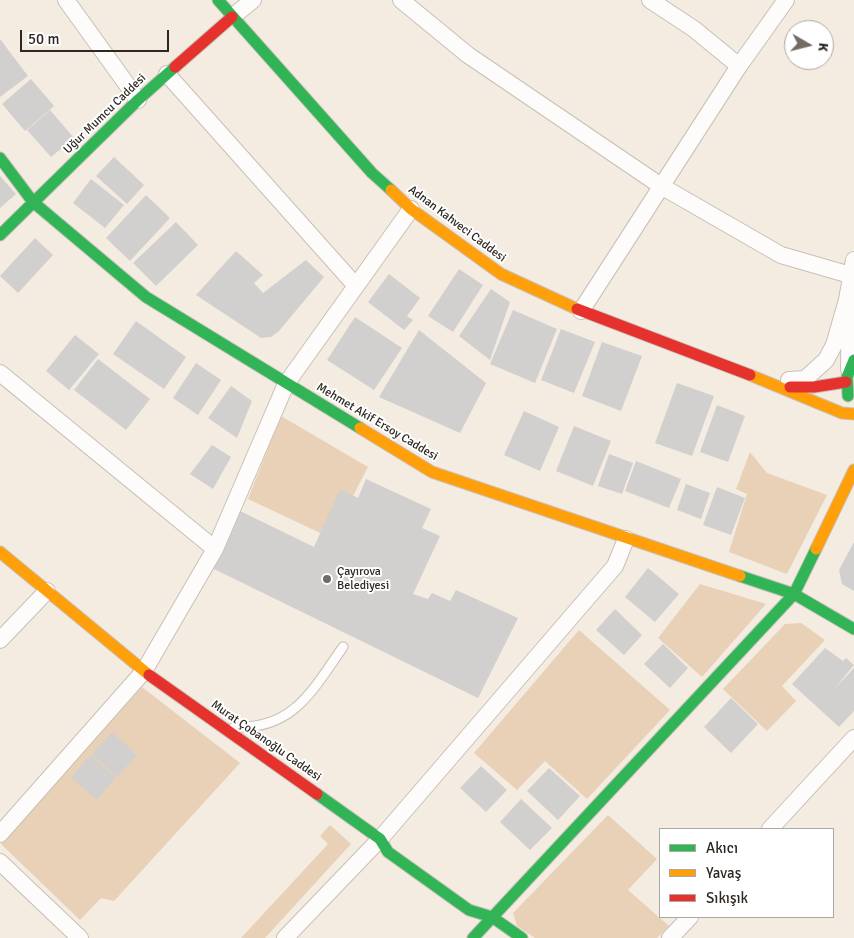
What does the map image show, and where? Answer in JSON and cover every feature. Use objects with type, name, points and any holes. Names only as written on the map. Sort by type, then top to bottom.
[{"type":"street","points":[[66,0],[138,100]]},
{"type":"street","name":"Adnan Kahveci Caddesi","points":[[218,0],[232,18],[372,173],[411,209],[501,274],[581,311],[783,387],[842,413],[854,414]]},
{"type":"street","points":[[232,18],[253,0]]},
{"type":"street","points":[[401,0],[468,55],[661,186],[781,255],[852,268],[850,370],[847,394],[854,409]]},
{"type":"street","points":[[650,0],[694,29],[739,66]]},
{"type":"street","points":[[581,311],[739,66],[786,0]]},
{"type":"street","name":"Uğur Mumcu Caddesi","points":[[0,235],[138,100],[232,18]]},
{"type":"street","points":[[167,74],[356,286]]},
{"type":"street","name":"Mehmet Akif Ersoy Caddesi","points":[[0,158],[33,202],[146,297],[432,472],[794,594],[854,629]]},
{"type":"street","points":[[0,834],[144,671],[215,549],[286,384],[411,209]]},
{"type":"street","points":[[757,377],[805,379],[826,360],[850,307]]},
{"type":"street","name":"Adnan Kahveci Caddesi","points":[[783,387],[814,387],[850,370]]},
{"type":"street","points":[[0,373],[215,549]]},
{"type":"street","points":[[473,938],[794,594],[854,470]]},
{"type":"street","points":[[285,938],[380,839],[615,566],[626,538]]},
{"type":"street","name":"Murat Çobanoğlu Caddesi","points":[[0,552],[144,671],[380,839],[388,852],[470,910],[492,917],[522,938]]},
{"type":"street","points":[[0,640],[46,590]]},
{"type":"street","points":[[771,828],[854,738]]},
{"type":"street","points":[[0,862],[80,938]]},
{"type":"street","points":[[670,938],[689,918]]},
{"type":"lane","points":[[223,727],[255,728],[279,720],[308,697],[343,647]]},
{"type":"shaded area","points":[[281,416],[368,467],[331,538],[248,499]]},
{"type":"shaded area","points":[[750,452],[767,473],[827,495],[787,574],[729,552],[747,494],[736,489]]},
{"type":"shaded area","points":[[700,584],[766,604],[702,677],[658,638]]},
{"type":"shaded area","points":[[801,623],[825,640],[782,686],[796,701],[767,731],[723,689],[785,624]]},
{"type":"shaded area","points":[[579,630],[670,710],[587,799],[545,761],[517,790],[474,753]]},
{"type":"shaded area","points":[[142,687],[240,763],[114,901],[101,898],[80,920],[1,844]]},
{"type":"shaded area","points":[[608,815],[657,859],[628,890],[669,926],[657,938],[535,938],[517,926],[513,913]]},
{"type":"shaded area","points":[[330,825],[351,844],[265,938],[241,938],[328,844],[320,836]]},
{"type":"building","points":[[0,39],[28,76],[0,97]]},
{"type":"building","points":[[31,79],[54,106],[25,131],[2,104]]},
{"type":"building","points":[[50,110],[74,138],[51,157],[27,130]]},
{"type":"building","points":[[114,157],[144,185],[127,204],[96,176]]},
{"type":"building","points":[[0,176],[16,194],[0,208]]},
{"type":"building","points":[[91,179],[124,205],[105,228],[73,203]]},
{"type":"building","points":[[146,195],[170,218],[130,261],[106,238]]},
{"type":"building","points":[[176,222],[198,245],[156,286],[133,263]]},
{"type":"building","points":[[35,238],[53,255],[18,293],[0,276]]},
{"type":"building","points":[[236,251],[263,275],[254,283],[263,293],[306,260],[324,277],[279,331],[271,337],[261,338],[196,295]]},
{"type":"building","points":[[459,269],[483,285],[453,332],[428,316]]},
{"type":"building","points":[[389,274],[420,298],[407,316],[413,320],[404,330],[368,302]]},
{"type":"building","points":[[491,289],[510,302],[490,360],[459,336]]},
{"type":"building","points":[[513,310],[557,329],[535,383],[490,364]]},
{"type":"building","points":[[355,317],[402,348],[374,390],[327,360]]},
{"type":"building","points":[[136,321],[186,357],[164,389],[113,354]]},
{"type":"building","points":[[561,329],[595,342],[574,393],[541,380]]},
{"type":"building","points":[[419,330],[486,383],[460,433],[379,397]]},
{"type":"building","points":[[75,335],[99,354],[69,390],[46,371]]},
{"type":"building","points":[[602,342],[642,356],[621,411],[582,396]]},
{"type":"building","points":[[98,359],[150,399],[126,430],[74,390]]},
{"type":"building","points":[[196,363],[221,380],[198,415],[173,398]]},
{"type":"building","points":[[677,383],[714,396],[692,456],[655,443]]},
{"type":"building","points":[[231,386],[252,401],[237,438],[208,418]]},
{"type":"building","points":[[717,405],[745,416],[728,462],[700,452]]},
{"type":"building","points":[[524,411],[559,427],[540,471],[504,455]]},
{"type":"building","points":[[574,426],[611,441],[593,486],[556,471]]},
{"type":"building","points":[[212,445],[231,457],[213,489],[190,474]]},
{"type":"building","points":[[609,454],[633,463],[622,494],[598,486]]},
{"type":"building","points":[[636,461],[681,479],[669,508],[625,491]]},
{"type":"building","name":"Çayırova Belediyesi","points":[[366,479],[431,509],[422,528],[440,536],[413,594],[428,599],[432,593],[450,601],[456,590],[518,618],[478,698],[212,568],[240,511],[314,547],[340,489],[358,498]]},
{"type":"building","points":[[686,484],[710,493],[701,519],[677,510]]},
{"type":"building","points":[[717,487],[745,498],[731,535],[703,525]]},
{"type":"building","points":[[854,542],[854,591],[842,584],[839,570]]},
{"type":"building","points":[[648,568],[679,594],[655,622],[625,597]]},
{"type":"building","points":[[615,609],[642,635],[624,655],[596,630]]},
{"type":"building","points":[[663,644],[688,668],[670,688],[644,664]]},
{"type":"building","points":[[825,648],[843,661],[846,658],[854,665],[834,689],[854,668],[854,711],[839,727],[792,684]]},
{"type":"building","points":[[731,698],[758,724],[731,753],[704,727]]},
{"type":"building","points":[[112,732],[137,755],[117,777],[92,754]]},
{"type":"building","points":[[91,755],[116,778],[96,800],[71,777]]},
{"type":"building","points":[[481,766],[507,790],[486,812],[460,788]]},
{"type":"building","points":[[549,768],[580,796],[558,820],[527,791]]},
{"type":"building","points":[[521,799],[552,828],[530,850],[500,822]]},
{"type":"traffic: fast","points":[[218,0],[372,173],[391,190]]},
{"type":"traffic: fast","points":[[0,235],[138,100],[175,67]]},
{"type":"traffic: fast","points":[[0,158],[33,202],[146,297],[360,428]]},
{"type":"traffic: fast","points":[[848,396],[847,377],[854,360]]},
{"type":"traffic: fast","points":[[473,938],[794,594],[816,549]]},
{"type":"traffic: fast","points":[[740,576],[794,594],[854,629]]},
{"type":"traffic: fast","points":[[317,794],[380,839],[388,852],[469,910],[492,917],[522,938]]},
{"type":"traffic: slow","points":[[391,190],[411,209],[501,274],[577,309]]},
{"type":"traffic: slow","points":[[750,375],[842,413],[854,414]]},
{"type":"traffic: slow","points":[[360,428],[432,472],[740,576]]},
{"type":"traffic: slow","points":[[816,549],[854,470]]},
{"type":"traffic: slow","points":[[0,552],[149,675]]},
{"type":"traffic: jam","points":[[175,67],[232,17]]},
{"type":"traffic: jam","points":[[577,309],[750,375]]},
{"type":"traffic: jam","points":[[790,387],[814,387],[846,382]]},
{"type":"traffic: jam","points":[[149,675],[317,794]]},
{"type":"place","name":"Çayırova Belediyesi","points":[[327,579]]}]
